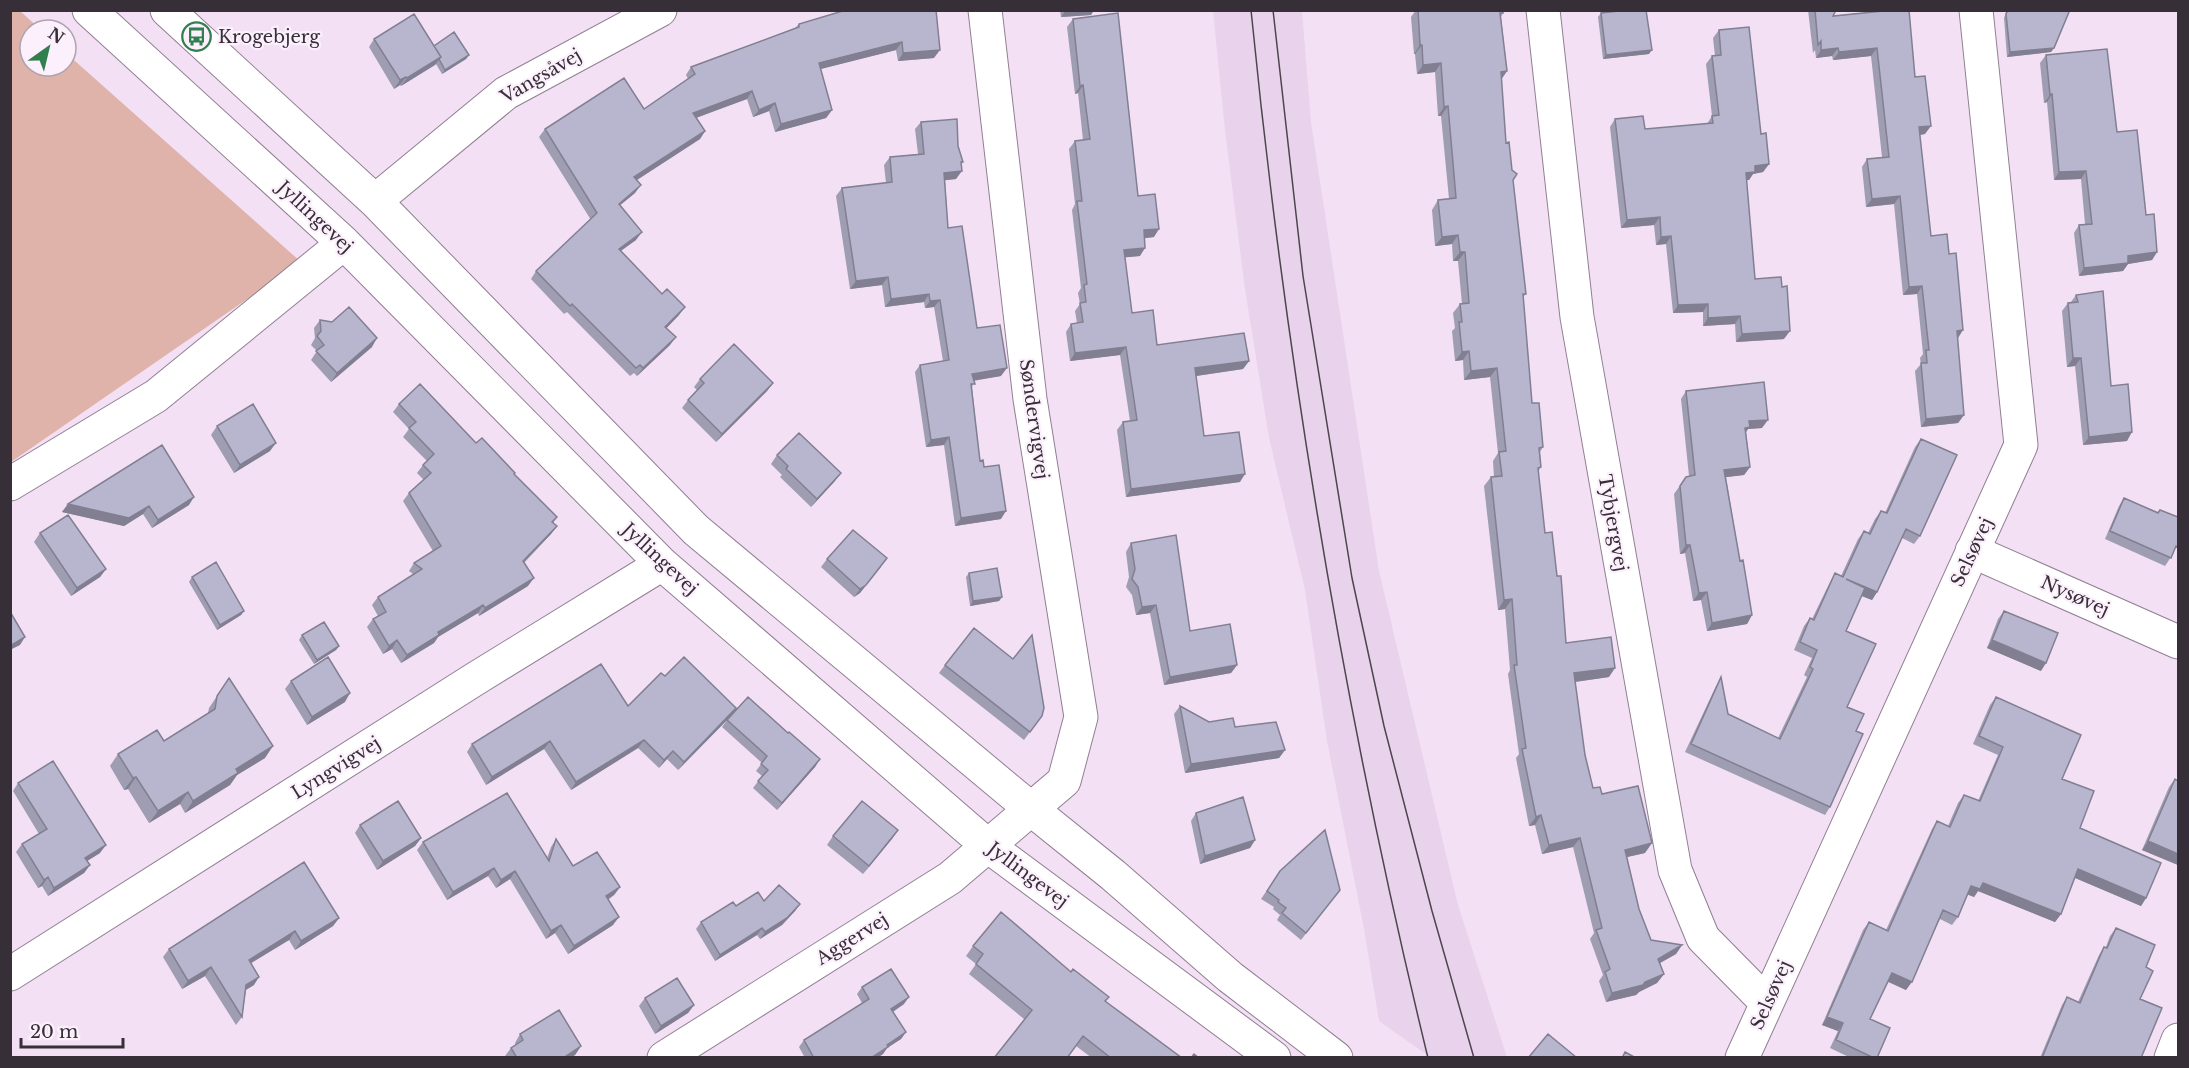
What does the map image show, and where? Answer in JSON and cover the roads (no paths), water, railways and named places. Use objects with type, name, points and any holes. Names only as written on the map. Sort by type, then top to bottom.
[{"type":"street","name":"Jyllingevej","points":[[89,10],[344,243],[662,564],[988,846],[1274,1058]]},
{"type":"street","points":[[167,10],[375,201],[696,530],[1113,875],[1230,977],[1336,1058]]},
{"type":"street","name":"Søndervigvej","points":[[985,10],[1030,399],[1081,717],[1064,781],[1031,809]]},
{"type":"street","name":"Tybjergvej","points":[[1542,10],[1577,316],[1676,870],[1703,938],[1767,1003]]},
{"type":"street","name":"Selsøvej","points":[[1742,1058],[2021,445],[1976,10]]},
{"type":"street","name":"Vangsåvej","points":[[375,201],[506,93],[658,11]]},
{"type":"street","points":[[10,484],[156,396],[344,243]]},
{"type":"street","name":"Nysøvej","points":[[1972,551],[2178,642]]},
{"type":"street","name":"Lyngvigvej","points":[[10,974],[475,679],[662,564]]},
{"type":"street","name":"Aggervej","points":[[664,1058],[950,878],[1031,809]]},
{"type":"street","points":[[2171,1058],[2178,1040]]},
{"type":"tram line","points":[[1251,10],[1282,274],[1321,537],[1370,798],[1428,1058]]},
{"type":"tram line","points":[[1273,10],[1303,276],[1352,578],[1384,726],[1432,911],[1474,1058]]},
{"type":"place","name":"Krogebjerg","points":[[197,37]]}]
